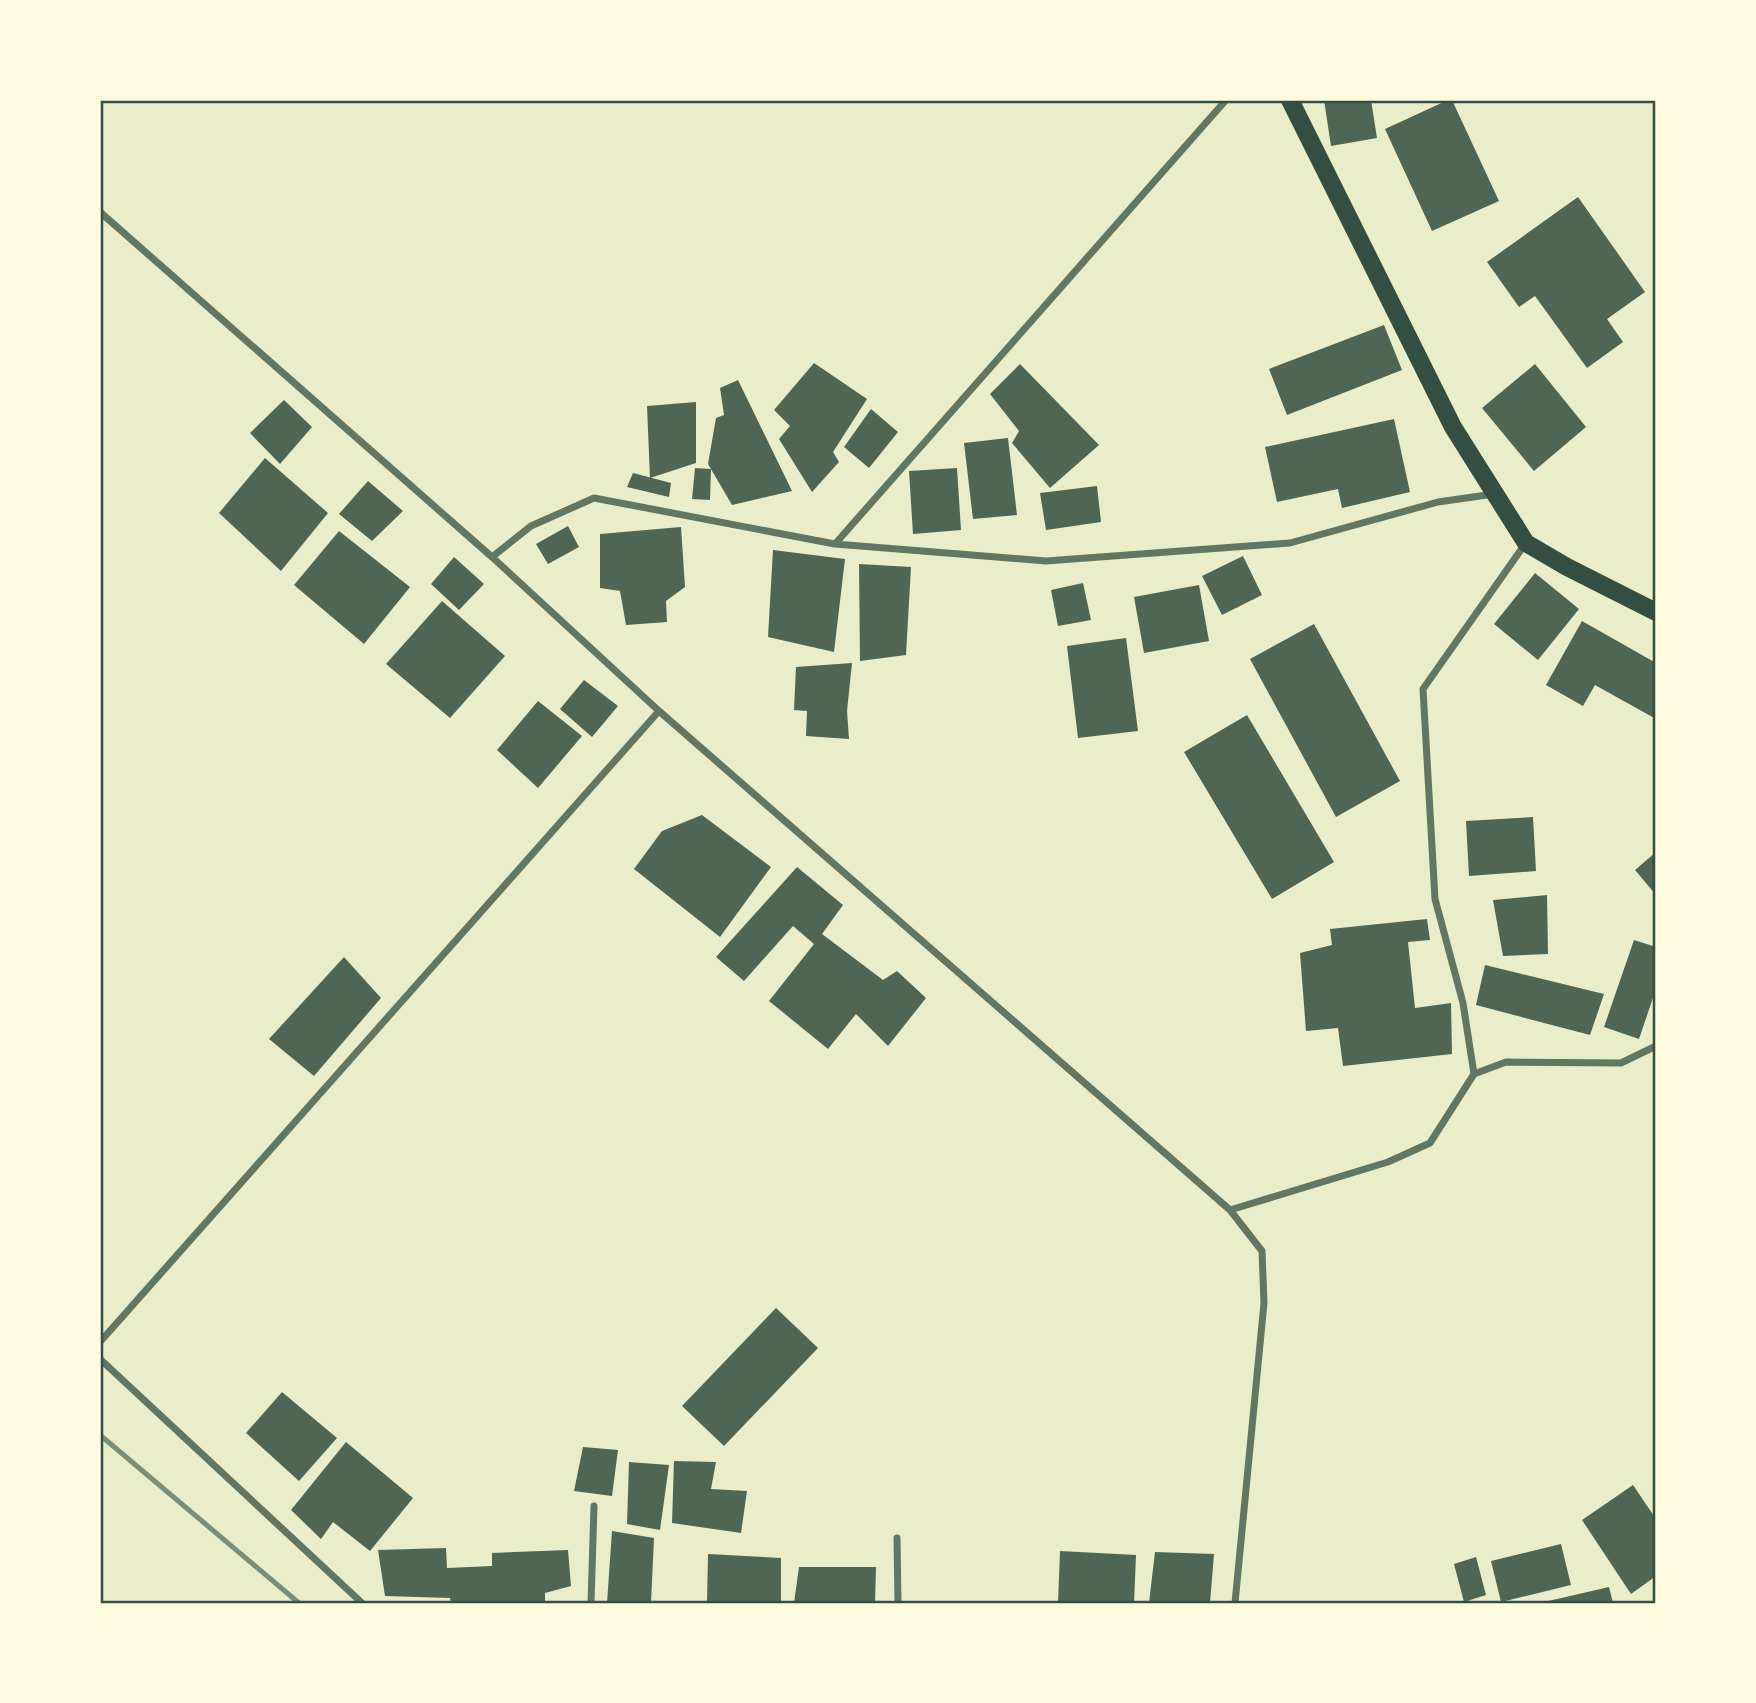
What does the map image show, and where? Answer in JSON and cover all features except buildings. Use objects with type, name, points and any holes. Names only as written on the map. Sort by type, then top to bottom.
[{"type":"main road","points":[[1290,100],[1453,427],[1526,543],[1656,612]]},
{"type":"street","points":[[835,544],[1226,100]]},
{"type":"street","points":[[100,212],[492,557],[659,711],[1230,1210],[1262,1251],[1264,1303],[1236,1603]]},
{"type":"street","points":[[492,557],[531,526],[594,498],[835,544],[1046,561],[1290,542],[1438,502],[1494,494]]},
{"type":"street","points":[[1474,1074],[1463,1003],[1435,899],[1423,689],[1526,543]]},
{"type":"street","points":[[100,1342],[659,711]]},
{"type":"street","points":[[1230,1210],[1388,1163],[1430,1143],[1474,1074],[1506,1062],[1621,1063],[1656,1046]]},
{"type":"street","points":[[100,1359],[362,1603]]},
{"type":"street","points":[[591,1603],[594,1506]]},
{"type":"street","points":[[897,1538],[898,1603]]},
{"type":"railway","points":[[100,1435],[299,1603]]}]
